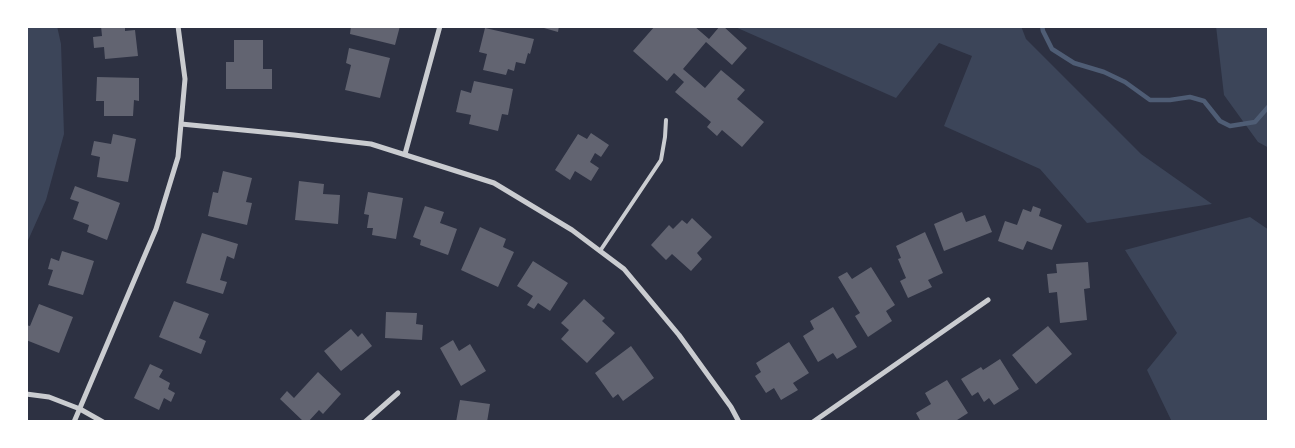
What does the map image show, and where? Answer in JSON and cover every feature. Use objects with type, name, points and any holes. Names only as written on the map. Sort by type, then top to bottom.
[{"type":"street","points":[[74,422],[156,229],[178,157],[185,79],[178,26]]},
{"type":"street","points":[[405,154],[440,26]]},
{"type":"street","points":[[181,124],[371,144],[494,183],[572,230],[624,269],[673,328],[740,422]]},
{"type":"street","points":[[813,422],[988,300]]},
{"type":"street","points":[[365,422],[398,393]]},
{"type":"street","points":[[26,394],[49,397],[80,409],[103,422]]},
{"type":"lane","points":[[600,251],[661,160],[666,120]]},
{"type":"shaded area","points":[[26,26],[57,26],[61,44],[64,134],[46,200],[26,245]]},
{"type":"shaded area","points":[[733,26],[1021,26],[1026,39],[1141,154],[1212,204],[1087,223],[1040,169],[944,126],[972,56],[939,43],[896,98]]},
{"type":"shaded area","points":[[1216,26],[1269,26],[1269,148],[1258,142],[1224,95]]},
{"type":"shaded area","points":[[1250,217],[1269,230],[1269,422],[1172,422],[1147,370],[1177,333],[1125,250]]},
{"type":"building","points":[[101,26],[125,26],[125,31],[135,30],[138,56],[105,59],[104,47],[94,48],[93,37],[102,36]]},
{"type":"building","points":[[351,26],[400,26],[395,45],[350,34]]},
{"type":"building","points":[[537,26],[559,26],[558,32]]},
{"type":"building","points":[[655,26],[694,26],[709,39],[720,26],[723,26],[747,48],[732,65],[706,42],[683,69],[705,88],[721,70],[745,90],[737,99],[764,122],[742,147],[722,130],[717,136],[707,127],[711,122],[675,92],[684,82],[674,73],[667,81],[633,51]]},
{"type":"building","points":[[485,28],[534,39],[525,64],[516,62],[514,71],[508,69],[506,75],[483,70],[487,54],[479,52]]},
{"type":"building","points":[[234,40],[263,40],[263,69],[272,69],[272,89],[226,89],[226,62],[234,62]]},
{"type":"building","points":[[349,48],[390,58],[380,98],[345,90],[351,65],[346,63]]},
{"type":"building","points":[[97,77],[139,78],[139,101],[134,100],[133,116],[104,116],[104,101],[96,101]]},
{"type":"building","points":[[474,81],[513,89],[508,115],[502,114],[498,131],[469,124],[471,115],[456,112],[461,90],[471,93]]},
{"type":"building","points":[[591,133],[609,145],[601,157],[595,153],[590,162],[599,168],[591,181],[575,171],[570,180],[555,170],[578,134],[587,139]]},
{"type":"building","points":[[113,134],[136,139],[128,182],[97,177],[100,157],[91,155],[94,141],[111,144]]},
{"type":"building","points":[[223,171],[252,178],[246,202],[252,203],[247,225],[208,216],[213,192],[218,193]]},
{"type":"building","points":[[299,181],[324,184],[323,194],[340,195],[338,224],[295,220]]},
{"type":"building","points":[[75,186],[120,203],[107,240],[87,232],[89,225],[73,219],[79,202],[70,199]]},
{"type":"building","points":[[368,192],[403,198],[396,239],[372,235],[373,228],[367,228],[369,215],[364,214]]},
{"type":"building","points":[[425,206],[444,212],[440,223],[457,229],[448,255],[420,245],[421,240],[413,237]]},
{"type":"building","points":[[1033,206],[1041,209],[1039,216],[1062,225],[1052,250],[1027,241],[1023,250],[998,241],[1005,221],[1017,225],[1023,209],[1031,212]]},
{"type":"building","points":[[962,212],[966,222],[985,215],[992,232],[944,251],[934,224]]},
{"type":"building","points":[[692,218],[712,237],[697,253],[702,259],[691,271],[672,254],[666,260],[651,245],[669,225],[673,229],[682,220],[687,224]]},
{"type":"building","points":[[480,227],[506,239],[503,247],[514,252],[498,287],[461,270]]},
{"type":"building","points":[[925,232],[943,273],[928,280],[932,287],[908,298],[900,281],[906,278],[898,259],[901,258],[896,246]]},
{"type":"building","points":[[202,233],[238,244],[234,259],[227,256],[220,280],[227,282],[223,294],[186,283]]},
{"type":"building","points":[[62,251],[94,261],[83,295],[48,285],[53,270],[48,269],[51,258],[59,261]]},
{"type":"building","points":[[533,261],[568,283],[550,311],[538,303],[534,309],[527,305],[533,296],[517,286]]},
{"type":"building","points":[[1088,262],[1090,288],[1084,289],[1087,320],[1060,323],[1057,292],[1049,293],[1047,274],[1057,273],[1056,264]]},
{"type":"building","points":[[871,267],[895,305],[886,311],[892,321],[868,337],[855,316],[860,313],[838,277],[847,272],[852,279]]},
{"type":"building","points":[[584,299],[605,318],[602,321],[615,333],[587,363],[561,339],[569,330],[561,323]]},
{"type":"building","points":[[174,301],[209,314],[199,338],[206,341],[201,354],[159,337]]},
{"type":"building","points":[[39,304],[73,317],[59,353],[26,340],[26,325],[30,326]]},
{"type":"building","points":[[833,307],[857,347],[837,359],[833,353],[818,362],[803,336],[814,329],[810,321]]},
{"type":"building","points":[[386,312],[417,313],[416,324],[423,325],[422,340],[385,338]]},
{"type":"building","points":[[1048,326],[1072,354],[1036,384],[1012,355]]},
{"type":"building","points":[[351,329],[358,337],[362,333],[372,346],[341,371],[324,351]]},
{"type":"building","points":[[453,340],[459,351],[470,344],[486,371],[461,386],[440,348]]},
{"type":"building","points":[[789,342],[809,373],[793,383],[798,390],[781,400],[774,388],[766,393],[755,376],[761,372],[756,363]]},
{"type":"building","points":[[631,346],[654,378],[623,401],[618,394],[613,398],[595,373]]},
{"type":"building","points":[[1000,359],[1019,389],[994,405],[989,398],[984,402],[978,392],[972,396],[961,379],[981,367],[983,370]]},
{"type":"building","points":[[150,364],[163,370],[159,377],[170,383],[168,389],[175,393],[171,402],[164,398],[159,410],[134,398]]},
{"type":"building","points":[[318,372],[341,394],[323,414],[319,410],[308,422],[304,422],[280,399],[287,391],[294,398]]},
{"type":"building","points":[[947,380],[968,413],[954,422],[921,422],[916,413],[931,404],[925,393]]},
{"type":"building","points":[[460,400],[490,404],[487,422],[456,422]]},
{"type":"waterway","points":[[1042,26],[1052,49],[1074,63],[1104,72],[1125,82],[1150,100],[1190,97],[1204,101],[1220,121],[1230,126],[1255,122],[1269,106]]}]
